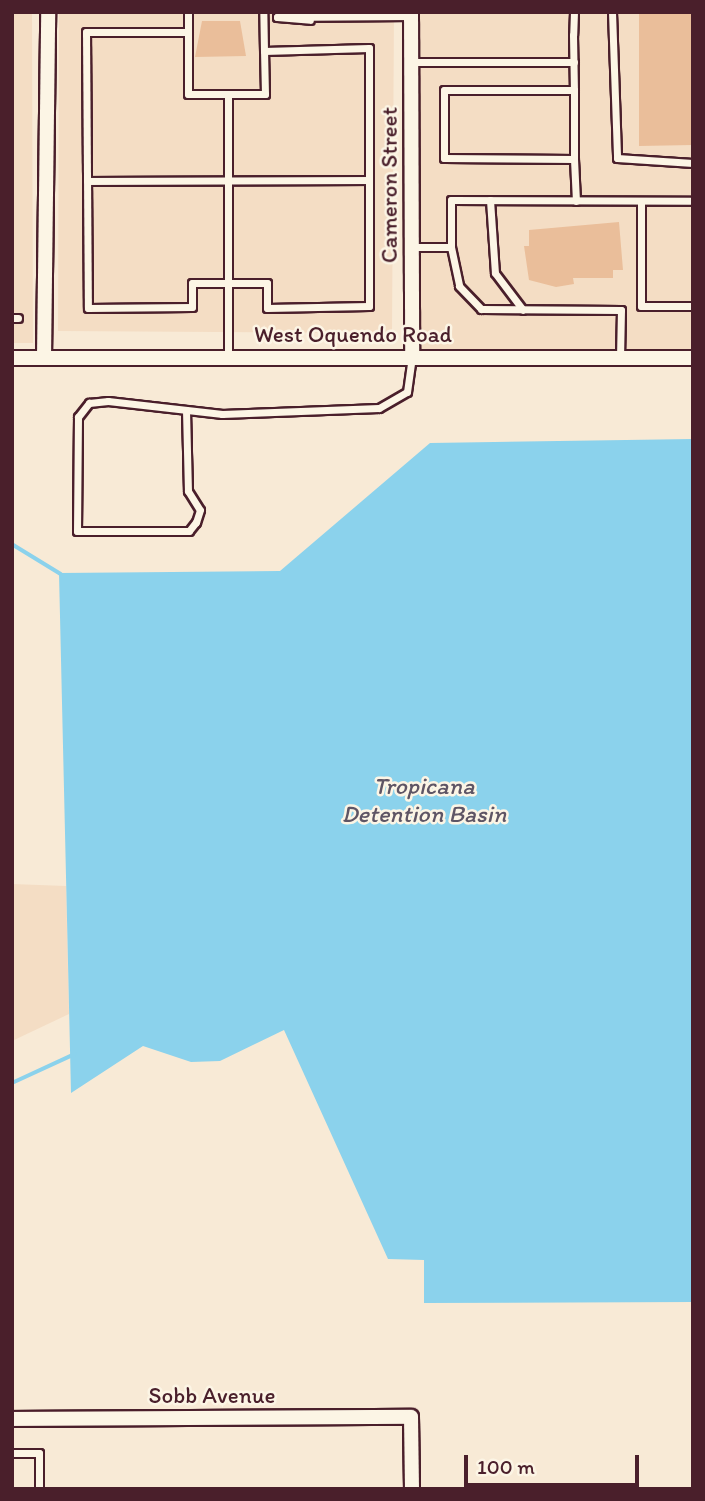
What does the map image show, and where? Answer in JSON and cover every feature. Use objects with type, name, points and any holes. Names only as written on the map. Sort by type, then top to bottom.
[{"type":"street","points":[[44,358],[48,12]]},
{"type":"street","name":"Cameron Street","points":[[411,14],[412,357]]},
{"type":"street","name":"West Oquendo Road","points":[[12,358],[693,358]]},
{"type":"street","name":"Sobb Avenue","points":[[12,1419],[411,1417],[412,1489]]},
{"type":"lane","points":[[188,12],[188,94],[265,94],[263,12]]},
{"type":"lane","points":[[574,12],[576,201]]},
{"type":"lane","points":[[612,12],[617,158],[693,163]]},
{"type":"lane","points":[[312,18],[411,14]]},
{"type":"lane","points":[[188,32],[86,32],[88,308],[192,307],[192,283],[267,283],[267,308],[369,306],[369,48],[264,51]]},
{"type":"lane","points":[[412,62],[574,62]]},
{"type":"lane","points":[[574,90],[444,90],[444,159],[574,159]]},
{"type":"lane","points":[[228,94],[228,357]]},
{"type":"lane","points":[[87,181],[369,180]]},
{"type":"lane","points":[[620,357],[621,310],[481,309],[459,286],[451,247],[451,200],[693,201]]},
{"type":"lane","points":[[490,200],[495,273],[523,310]]},
{"type":"lane","points":[[640,201],[641,306],[693,306]]},
{"type":"lane","points":[[412,247],[451,247]]},
{"type":"lane","points":[[186,410],[188,491],[200,510],[196,522],[188,531],[77,531],[78,417],[89,403],[186,410],[379,408],[407,392],[412,357]]},
{"type":"lane","points":[[12,1453],[38,1453],[39,1489]]},
{"type":"shaded area","points":[[12,12],[32,12],[33,343],[12,343]]},
{"type":"shaded area","points":[[59,12],[394,12],[392,333],[58,331]]},
{"type":"shaded area","points":[[411,12],[693,12],[693,358],[412,357]]},
{"type":"shaded area","points":[[12,884],[66,886],[69,1014],[12,1041]]},
{"type":"water","name":"Tropicana Detention Basin","points":[[693,439],[693,1302],[424,1303],[424,1260],[388,1259],[284,1030],[220,1061],[191,1062],[143,1046],[71,1093],[59,573],[280,571],[430,443]]},
{"type":"building","points":[[639,12],[693,12],[693,145],[639,146]]},
{"type":"building","points":[[202,21],[240,21],[246,56],[195,57]]},
{"type":"building","points":[[619,222],[623,270],[613,270],[613,278],[573,278],[574,284],[556,287],[529,280],[524,246],[529,246],[529,230]]},
{"type":"waterway","points":[[12,544],[61,574]]},
{"type":"waterway","points":[[12,1083],[75,1054]]}]
